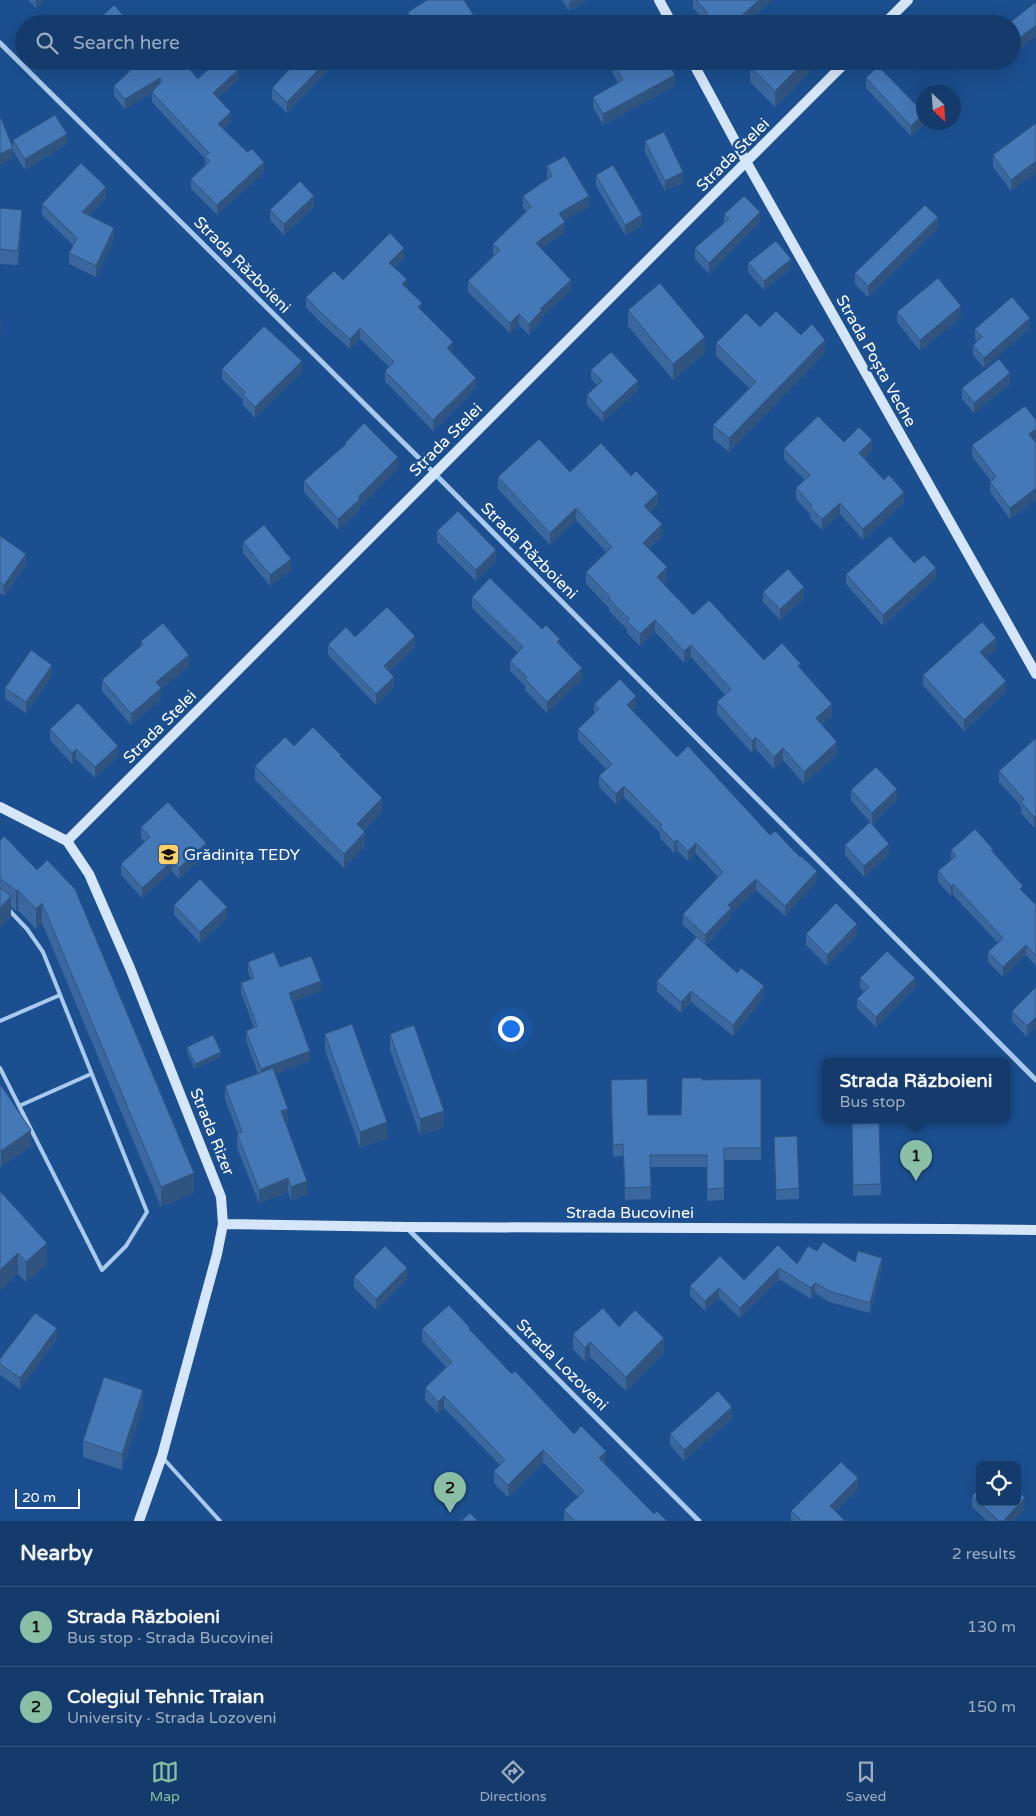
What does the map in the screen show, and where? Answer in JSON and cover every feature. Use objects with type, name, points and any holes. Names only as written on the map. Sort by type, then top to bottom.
[{"type":"street","points":[[659,0],[667,15]]},
{"type":"street","points":[[893,15],[908,0]]},
{"type":"street","name":"Strada Războieni","points":[[0,43],[15,58]]},
{"type":"street","name":"Strada Războieni","points":[[27,70],[434,474],[1036,1080]]},
{"type":"street","name":"Strada Poșta Veche","points":[[697,70],[747,163],[1036,674]]},
{"type":"street","name":"Strada Stelei","points":[[67,841],[838,70]]},
{"type":"street","name":"Strada Rizer","points":[[0,807],[67,841],[89,874],[137,986],[221,1197],[223,1224],[212,1273],[162,1456],[139,1521]]},
{"type":"street","name":"Strada Bucovinei","points":[[223,1224],[407,1227],[1036,1230]]},
{"type":"street","name":"Strada Lozoveni","points":[[407,1227],[699,1521]]},
{"type":"lane","points":[[0,1068],[102,1270],[126,1246],[147,1212],[43,952],[28,929],[5,906]]},
{"type":"lane","points":[[0,1021],[60,995]]},
{"type":"lane","points":[[19,1106],[91,1074]]},
{"type":"lane","points":[[162,1456],[220,1521]]},
{"type":"building","points":[[427,0],[464,0],[473,15],[410,15],[408,12]]},
{"type":"building","points":[[696,0],[759,0],[742,15],[706,15],[708,13]]},
{"type":"building","points":[[1036,2],[1036,25],[1021,37],[1021,15],[1019,15]]},
{"type":"building","points":[[114,5],[123,15],[103,15]]},
{"type":"building","points":[[131,70],[190,70],[198,79],[208,70],[238,70],[213,93],[231,112],[218,124],[247,152],[252,149],[264,162],[217,205],[191,179],[210,161],[205,156],[209,153],[152,92],[162,81],[160,78],[125,99],[114,86]]},
{"type":"building","points":[[289,70],[318,70],[287,102],[272,88]]},
{"type":"building","points":[[617,70],[672,70],[675,75],[603,114],[593,97],[623,80]]},
{"type":"building","points":[[754,70],[796,70],[775,91]]},
{"type":"building","points":[[874,70],[882,70],[916,105],[916,121],[911,126],[866,78]]},
{"type":"building","points":[[55,115],[67,134],[25,159],[13,140]]},
{"type":"building","points":[[0,116],[13,148],[0,154]]},
{"type":"building","points":[[1036,123],[1036,161],[1011,180],[993,155]]},
{"type":"building","points":[[664,132],[683,172],[665,181],[645,141]]},
{"type":"building","points":[[565,156],[589,196],[559,213],[565,222],[536,243],[571,280],[540,309],[542,310],[529,324],[519,314],[510,323],[468,281],[500,250],[493,244],[531,207],[523,196],[552,176],[547,166]]},
{"type":"building","points":[[81,163],[106,187],[82,212],[114,228],[96,266],[69,253],[77,238],[42,204]]},
{"type":"building","points":[[613,165],[642,215],[625,225],[596,175]]},
{"type":"building","points":[[300,181],[314,196],[284,224],[270,210]]},
{"type":"building","points":[[744,196],[760,212],[709,263],[695,248],[729,219],[724,214]]},
{"type":"building","points":[[925,205],[938,217],[868,286],[855,273]]},
{"type":"building","points":[[0,208],[22,210],[18,251],[0,249]]},
{"type":"building","points":[[390,233],[404,248],[389,263],[407,279],[402,284],[422,303],[418,307],[453,342],[447,348],[476,378],[433,420],[385,371],[394,362],[360,328],[350,339],[306,297],[334,271],[343,280]]},
{"type":"building","points":[[776,241],[791,259],[764,281],[748,263]]},
{"type":"building","points":[[938,278],[961,306],[920,340],[897,312]]},
{"type":"building","points":[[660,283],[705,337],[673,364],[628,310]]},
{"type":"building","points":[[1012,297],[1030,318],[984,358],[973,345],[982,337],[975,329]]},
{"type":"building","points":[[776,311],[801,335],[812,324],[825,340],[729,438],[713,425],[756,382],[716,343],[746,313],[760,327]]},
{"type":"building","points":[[264,326],[302,361],[255,407],[243,395],[245,392],[222,369]]},
{"type":"building","points":[[611,352],[638,381],[603,413],[587,395],[602,381],[591,370]]},
{"type":"building","points":[[999,359],[1010,373],[974,403],[962,388]]},
{"type":"building","points":[[1025,406],[1036,420],[1036,429],[1029,434],[1036,443],[1036,488],[1010,508],[990,482],[996,477],[972,445]]},
{"type":"building","points":[[818,416],[844,442],[859,427],[872,440],[859,453],[884,480],[889,475],[904,492],[863,529],[840,503],[822,519],[796,488],[810,475],[784,449]]},
{"type":"building","points":[[364,423],[398,457],[358,497],[360,499],[338,519],[304,481],[346,444]]},
{"type":"building","points":[[539,439],[570,472],[601,443],[631,476],[636,471],[658,493],[644,506],[662,524],[643,543],[667,567],[657,577],[693,615],[709,600],[764,660],[782,643],[801,664],[798,666],[832,704],[816,718],[837,742],[804,772],[783,748],[774,757],[756,737],[752,741],[717,702],[731,689],[691,645],[684,651],[655,620],[640,634],[627,621],[629,619],[586,572],[612,547],[576,508],[550,533],[498,477]]},
{"type":"building","points":[[458,511],[496,550],[476,570],[437,531]]},
{"type":"building","points":[[264,525],[291,559],[270,575],[243,542]]},
{"type":"building","points":[[0,536],[26,554],[4,585],[0,582]]},
{"type":"building","points":[[890,536],[914,563],[924,555],[936,568],[883,615],[846,574]]},
{"type":"building","points":[[788,569],[804,587],[780,609],[763,592]]},
{"type":"building","points":[[490,578],[542,629],[546,625],[560,639],[557,642],[582,668],[547,702],[525,679],[527,677],[510,661],[523,647],[472,597]]},
{"type":"building","points":[[387,607],[415,636],[384,666],[394,677],[376,694],[328,645],[346,627],[355,637]]},
{"type":"building","points":[[982,622],[996,638],[980,652],[1006,681],[964,720],[923,675]]},
{"type":"building","points":[[163,623],[189,655],[156,682],[161,688],[131,714],[102,680],[143,644],[141,641]]},
{"type":"building","points":[[31,650],[52,665],[26,702],[5,688]]},
{"type":"building","points":[[620,679],[636,696],[627,705],[677,757],[688,746],[770,835],[775,831],[800,857],[817,871],[785,906],[756,879],[728,905],[731,908],[705,935],[683,914],[723,872],[696,843],[688,851],[677,840],[674,842],[660,827],[662,825],[624,786],[616,794],[599,776],[612,764],[578,729],[599,709],[594,704]]},
{"type":"building","points":[[78,703],[118,746],[95,767],[76,749],[72,753],[50,729]]},
{"type":"building","points":[[313,727],[382,798],[357,824],[365,832],[344,854],[255,766],[285,737],[294,746]]},
{"type":"building","points":[[1036,738],[1036,815],[1034,817],[1021,802],[1024,799],[999,771]]},
{"type":"building","points":[[876,767],[897,789],[872,813],[851,790]]},
{"type":"building","points":[[168,802],[206,843],[179,868],[172,861],[142,888],[121,864],[150,837],[141,827]]},
{"type":"building","points":[[870,822],[889,844],[864,866],[845,845]]},
{"type":"building","points":[[975,829],[1023,886],[1020,889],[1036,905],[1036,956],[1026,945],[1003,967],[988,952],[1003,938],[953,884],[951,886],[938,871],[956,856],[951,850]]},
{"type":"building","points":[[4,836],[37,870],[47,860],[75,889],[194,1173],[161,1187],[42,903],[36,909],[18,890],[16,891],[0,880],[0,841]]},
{"type":"building","points":[[200,879],[227,907],[200,932],[174,905]]},
{"type":"building","points":[[0,888],[11,896],[0,908]]},
{"type":"building","points":[[836,903],[857,924],[827,955],[806,934]]},
{"type":"building","points":[[697,937],[737,973],[741,968],[764,986],[733,1025],[691,991],[681,1002],[657,981]]},
{"type":"building","points":[[887,951],[915,978],[876,1017],[857,999],[869,987],[860,978]]},
{"type":"building","points":[[274,952],[280,967],[311,956],[321,981],[289,993],[310,1051],[261,1069],[246,1031],[257,1026],[241,983],[254,978],[248,962]]},
{"type":"building","points":[[1036,987],[1036,1017],[1027,1026],[1012,1011]]},
{"type":"building","points":[[352,1024],[387,1122],[360,1132],[325,1034]]},
{"type":"building","points":[[414,1025],[444,1111],[420,1119],[390,1034]]},
{"type":"building","points":[[213,1035],[221,1052],[195,1064],[187,1047]]},
{"type":"building","points":[[273,1068],[288,1109],[281,1111],[307,1181],[291,1187],[288,1178],[259,1190],[237,1134],[242,1132],[225,1086]]},
{"type":"building","points":[[682,1078],[702,1078],[702,1080],[761,1079],[761,1148],[724,1148],[724,1188],[707,1189],[707,1155],[650,1155],[651,1187],[625,1188],[623,1144],[613,1145],[611,1080],[647,1079],[648,1115],[681,1115]]},
{"type":"building","points":[[0,1084],[31,1130],[1,1151],[0,1149]]},
{"type":"building","points":[[879,1123],[881,1184],[853,1185],[852,1124]]},
{"type":"building","points":[[797,1136],[799,1188],[776,1190],[774,1137]]},
{"type":"building","points":[[0,1191],[47,1243],[26,1262],[18,1253],[0,1270]]},
{"type":"building","points":[[823,1242],[855,1262],[858,1251],[882,1258],[870,1303],[829,1291],[815,1283],[811,1288],[779,1268],[740,1308],[719,1288],[705,1301],[690,1286],[720,1256],[744,1280],[778,1245],[797,1264],[808,1246],[817,1251]]},
{"type":"building","points":[[385,1246],[407,1268],[376,1299],[354,1277]]},
{"type":"building","points":[[449,1305],[512,1374],[515,1371],[574,1434],[581,1426],[606,1451],[599,1458],[654,1514],[657,1511],[667,1521],[575,1521],[564,1510],[584,1491],[543,1450],[508,1485],[494,1471],[505,1460],[444,1396],[438,1402],[425,1388],[452,1362],[422,1329]]},
{"type":"building","points":[[603,1308],[619,1327],[635,1310],[664,1338],[626,1377],[590,1342],[585,1348],[573,1334]]},
{"type":"building","points":[[35,1313],[57,1328],[20,1378],[0,1364],[0,1359]]},
{"type":"building","points":[[104,1377],[143,1390],[122,1454],[83,1441]]},
{"type":"building","points":[[718,1391],[732,1407],[684,1450],[670,1434]]},
{"type":"building","points":[[841,1462],[858,1478],[830,1506],[845,1521],[802,1521],[791,1511]]},
{"type":"building","points":[[1021,1494],[1025,1498],[1021,1502]]},
{"type":"building","points":[[983,1506],[1017,1506],[1003,1521],[999,1521]]},
{"type":"building","points":[[470,1513],[478,1521],[461,1521]]},
{"type":"place","name":"Grădinița TEDY","points":[[168,855]]},
{"type":"place","name":"Strada Războieni","points":[[916,1181]]},
{"type":"place","name":"Colegiul Tehnic Traian","points":[[450,1513]]}]
